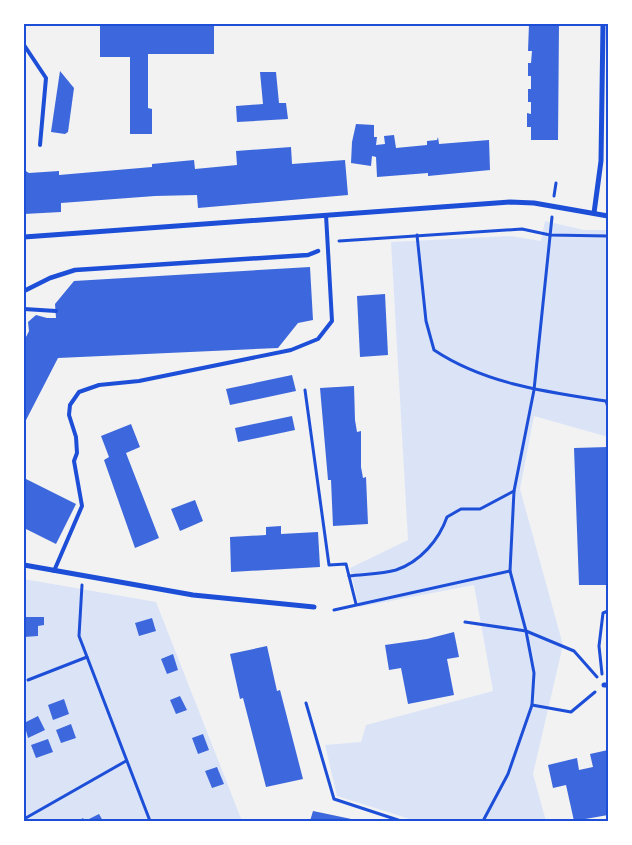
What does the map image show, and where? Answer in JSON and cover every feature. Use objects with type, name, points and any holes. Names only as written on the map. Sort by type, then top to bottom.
[{"type":"street","points":[[594,213],[601,162],[603,24]]},
{"type":"street","points":[[24,237],[510,202],[534,203],[608,216]]},
{"type":"street","points":[[24,291],[50,278],[75,270],[298,256],[318,251]]},
{"type":"street","points":[[24,565],[193,595],[314,607]]},
{"type":"lane","points":[[24,45],[46,78],[40,145]]},
{"type":"lane","points":[[54,571],[82,506],[74,461],[76,437],[69,415],[70,405],[79,392],[100,385],[139,381],[291,350],[318,339],[332,321],[326,215]]},
{"type":"lane","points":[[24,309],[56,311]]},
{"type":"path","points":[[483,821],[508,774],[532,705],[534,673],[526,631],[510,571],[514,491],[534,390],[556,183]]},
{"type":"path","points":[[327,244],[340,241],[417,235],[522,229],[550,235],[608,236]]},
{"type":"path","points":[[417,235],[426,321],[434,350],[455,364],[534,390],[606,401],[608,407]]},
{"type":"path","points":[[304,390],[329,565],[346,564],[356,604]]},
{"type":"path","points":[[349,576],[396,570],[418,558],[441,534],[447,517],[461,509],[480,509],[514,491]]},
{"type":"path","points":[[334,610],[510,571]]},
{"type":"path","points":[[83,576],[79,636],[150,821]]},
{"type":"path","points":[[606,685],[599,646],[603,613],[608,611]]},
{"type":"path","points":[[465,622],[526,631],[574,651],[606,685]]},
{"type":"path","points":[[28,680],[86,657]]},
{"type":"path","points":[[532,705],[571,712],[606,685]]},
{"type":"path","points":[[306,704],[334,799],[401,821]]},
{"type":"path","points":[[24,819],[126,761]]},
{"type":"path","points":[[171,821],[181,821]]},
{"type":"shaded area","points":[[545,221],[584,230],[608,230],[608,437],[534,416],[520,489],[563,645],[533,774],[546,821],[416,821],[337,796],[325,745],[361,742],[366,725],[493,691],[474,585],[359,607],[350,568],[408,540],[391,242],[511,236],[541,241]]},
{"type":"shaded area","points":[[24,579],[156,602],[242,821],[24,821]]},
{"type":"building","points":[[100,24],[214,24],[214,54],[148,54],[148,108],[152,109],[152,134],[130,134],[130,57],[100,57]]},
{"type":"building","points":[[529,24],[559,24],[558,140],[531,140],[531,127],[527,127],[527,113],[531,114],[531,102],[528,102],[531,76],[528,76],[528,63],[531,63],[532,51],[528,51]]},
{"type":"building","points":[[60,71],[74,88],[68,132],[65,134],[51,132]]},
{"type":"building","points":[[260,72],[276,72],[279,103],[286,103],[288,119],[237,122],[236,106],[263,104]]},
{"type":"building","points":[[356,124],[374,125],[374,137],[377,137],[376,145],[385,144],[384,136],[394,135],[396,148],[427,145],[427,141],[437,140],[438,137],[439,144],[489,140],[490,170],[428,176],[428,173],[377,177],[376,157],[372,156],[371,166],[351,163],[352,142]]},
{"type":"building","points":[[291,147],[292,164],[345,160],[348,195],[198,208],[197,195],[155,196],[61,203],[61,212],[24,214],[24,170],[29,173],[59,171],[59,175],[152,167],[152,164],[194,160],[195,169],[237,165],[236,151]]},
{"type":"building","points":[[310,267],[313,320],[298,323],[278,348],[58,358],[24,424],[24,341],[29,331],[28,322],[36,315],[56,318],[55,304],[74,281]]},
{"type":"building","points":[[385,294],[388,355],[360,357],[357,296]]},
{"type":"building","points":[[292,375],[296,391],[230,405],[226,389]]},
{"type":"building","points":[[354,386],[355,420],[357,432],[361,431],[361,467],[363,478],[366,477],[368,524],[333,526],[331,480],[328,480],[320,388]]},
{"type":"building","points":[[292,416],[295,430],[238,442],[235,428]]},
{"type":"building","points":[[131,424],[140,447],[126,453],[159,538],[135,548],[104,460],[109,457],[101,436]]},
{"type":"building","points":[[608,447],[608,585],[579,585],[574,448]]},
{"type":"building","points":[[24,478],[76,504],[56,544],[24,528]]},
{"type":"building","points":[[195,500],[203,521],[180,531],[171,509]]},
{"type":"building","points":[[281,526],[281,534],[318,532],[320,567],[231,572],[230,537],[266,535],[266,527]]},
{"type":"building","points":[[25,617],[44,617],[44,625],[38,626],[38,636],[24,637]]},
{"type":"building","points":[[152,618],[156,631],[139,636],[135,623]]},
{"type":"building","points":[[454,632],[459,657],[447,659],[454,695],[408,704],[401,668],[389,670],[385,645],[427,639]]},
{"type":"building","points":[[267,646],[277,691],[280,690],[303,779],[266,787],[243,698],[240,699],[230,654]]},
{"type":"building","points":[[173,654],[178,670],[167,674],[161,659]]},
{"type":"building","points":[[180,696],[187,710],[176,714],[170,700]]},
{"type":"building","points":[[64,699],[69,714],[53,720],[48,705]]},
{"type":"building","points":[[38,716],[45,730],[28,738],[24,723]]},
{"type":"building","points":[[71,724],[76,738],[61,743],[56,730]]},
{"type":"building","points":[[203,734],[209,750],[198,754],[192,738]]},
{"type":"building","points":[[48,739],[53,752],[36,758],[31,745]]},
{"type":"building","points":[[608,750],[608,815],[574,821],[566,785],[553,788],[548,765],[577,758],[579,770],[593,767],[590,754]]},
{"type":"building","points":[[217,767],[224,784],[212,788],[205,771]]},
{"type":"building","points":[[313,811],[356,820],[356,821],[310,821]]},
{"type":"building","points":[[99,814],[103,821],[85,821]]}]
